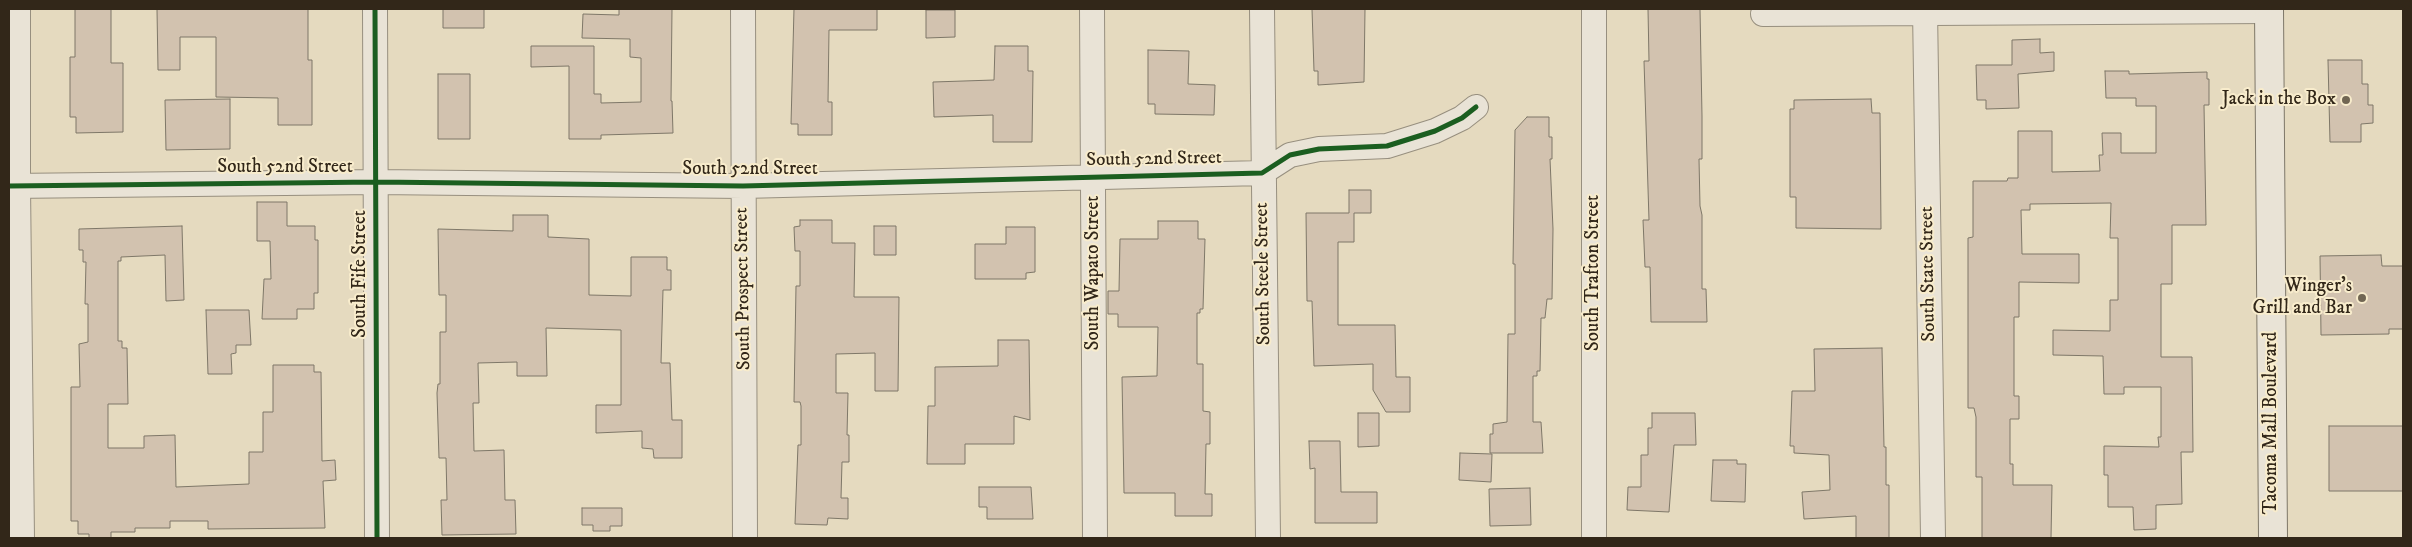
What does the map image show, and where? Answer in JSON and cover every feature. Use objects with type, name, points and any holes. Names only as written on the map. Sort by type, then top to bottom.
[{"type":"street","points":[[16,9],[12,186],[20,538]]},
{"type":"street","name":"South Fife Street","points":[[375,9],[377,538]]},
{"type":"street","name":"South Prospect Street","points":[[743,9],[745,538]]},
{"type":"street","name":"South Wapato Street","points":[[1092,9],[1095,538]]},
{"type":"street","name":"South Steele Street","points":[[1262,9],[1262,173],[1268,538]]},
{"type":"street","name":"South Trafton Street","points":[[1594,9],[1594,538]]},
{"type":"street","points":[[1763,14],[1925,11],[2269,10]]},
{"type":"street","name":"Tacoma Mall Boulevard","points":[[2269,10],[2273,538]]},
{"type":"street","name":"South State Street","points":[[1925,11],[1933,538]]},
{"type":"street","points":[[1262,173],[1290,155],[1319,149],[1387,146],[1435,131],[1462,118],[1476,107]]},
{"type":"street","name":"South 52nd Street","points":[[12,186],[376,182],[743,186],[1262,173]]},
{"type":"building","points":[[75,9],[111,9],[111,63],[123,63],[123,132],[76,133],[76,117],[70,117],[70,57],[75,57]]},
{"type":"building","points":[[157,9],[308,9],[308,60],[312,60],[312,125],[278,125],[278,98],[216,97],[216,37],[180,37],[180,70],[158,70]]},
{"type":"building","points":[[443,9],[484,9],[484,28],[443,28]]},
{"type":"building","points":[[619,9],[672,9],[671,101],[673,133],[601,135],[601,139],[569,139],[569,66],[531,67],[531,46],[594,46],[594,94],[601,94],[601,103],[641,102],[641,58],[630,57],[630,39],[582,38],[583,14],[619,15]]},
{"type":"building","points":[[794,9],[877,9],[877,30],[829,30],[828,102],[832,102],[832,135],[798,135],[798,124],[791,124]]},
{"type":"building","points":[[1312,9],[1365,9],[1364,82],[1318,85],[1318,71],[1314,71]]},
{"type":"building","points":[[1648,9],[1700,9],[1702,159],[1699,159],[1700,206],[1702,215],[1702,289],[1706,289],[1707,322],[1651,322],[1650,267],[1645,267],[1643,220],[1649,220],[1644,61],[1649,61]]},
{"type":"building","points":[[926,10],[955,10],[955,37],[926,38]]},
{"type":"building","points":[[2040,39],[2040,53],[2054,52],[2054,71],[2018,74],[2019,108],[1986,109],[1986,100],[1977,100],[1976,65],[2012,65],[2012,40]]},
{"type":"building","points":[[995,46],[1028,46],[1028,71],[1033,71],[1032,142],[993,142],[993,115],[934,117],[933,82],[994,80]]},
{"type":"building","points":[[1148,50],[1189,51],[1188,84],[1215,85],[1214,115],[1155,114],[1155,104],[1148,104]]},
{"type":"building","name":"Jack in the Box","points":[[2328,60],[2362,60],[2362,84],[2368,84],[2368,105],[2373,105],[2373,123],[2361,124],[2361,142],[2330,142]]},
{"type":"building","points":[[2105,71],[2129,71],[2129,74],[2207,72],[2207,79],[2209,79],[2209,105],[2204,105],[2206,225],[2172,225],[2172,284],[2161,284],[2161,357],[2192,357],[2193,452],[2181,452],[2182,504],[2156,505],[2156,529],[2134,530],[2133,507],[2108,507],[2108,475],[2104,475],[2104,446],[2159,447],[2158,437],[2161,437],[2161,387],[2124,387],[2124,394],[2104,394],[2103,356],[2053,355],[2053,330],[2110,331],[2110,300],[2118,300],[2118,238],[2110,238],[2111,203],[2030,204],[2030,210],[2021,210],[2022,254],[2079,254],[2079,283],[2019,282],[2019,317],[2014,317],[2014,396],[2019,396],[2019,419],[2010,419],[2010,464],[2013,464],[2013,485],[2052,485],[2051,538],[1982,538],[1982,477],[1976,477],[1976,417],[1974,408],[1968,408],[1968,238],[1973,237],[1973,181],[2007,181],[2008,178],[2018,178],[2018,131],[2052,131],[2052,172],[2100,171],[2099,155],[2103,155],[2102,133],[2121,133],[2121,153],[2156,153],[2156,106],[2136,106],[2136,98],[2106,98]]},
{"type":"building","points":[[438,74],[470,74],[470,139],[438,139]]},
{"type":"building","points":[[230,99],[230,149],[166,150],[165,100]]},
{"type":"building","points":[[1871,99],[1872,113],[1880,113],[1881,229],[1796,228],[1796,197],[1790,197],[1790,109],[1794,109],[1794,100]]},
{"type":"building","points":[[1527,117],[1549,117],[1549,137],[1552,137],[1552,159],[1550,159],[1553,229],[1552,299],[1547,299],[1545,318],[1541,318],[1540,371],[1537,371],[1537,376],[1533,376],[1533,422],[1541,422],[1543,453],[1490,453],[1490,434],[1493,434],[1493,424],[1507,422],[1508,334],[1515,334],[1515,264],[1513,264],[1515,130]]},
{"type":"building","points":[[1349,190],[1371,190],[1371,213],[1354,213],[1354,242],[1338,242],[1338,325],[1395,325],[1396,377],[1410,377],[1410,412],[1386,412],[1373,390],[1373,364],[1314,366],[1312,301],[1307,301],[1306,213],[1349,213]]},
{"type":"building","points":[[257,202],[287,202],[287,226],[315,226],[315,240],[318,240],[318,293],[314,293],[314,309],[297,309],[297,319],[262,319],[264,279],[271,279],[270,241],[257,241]]},
{"type":"building","points":[[513,215],[548,215],[548,237],[589,239],[589,295],[631,296],[631,257],[667,257],[667,270],[671,270],[671,290],[663,290],[661,363],[670,363],[672,420],[682,420],[682,458],[654,458],[653,449],[642,448],[642,431],[596,433],[596,405],[621,405],[621,330],[546,328],[547,376],[517,376],[517,362],[478,363],[479,403],[473,403],[474,451],[504,450],[505,500],[515,500],[516,534],[442,535],[441,500],[447,500],[446,458],[439,458],[437,393],[438,384],[440,384],[440,332],[446,332],[446,295],[439,295],[438,229],[513,231]]},
{"type":"building","points":[[800,220],[832,220],[832,243],[855,243],[854,297],[899,297],[898,391],[875,391],[875,353],[836,354],[836,393],[848,393],[847,435],[849,435],[849,462],[842,462],[841,498],[848,498],[848,519],[828,518],[827,525],[795,524],[798,445],[801,445],[801,406],[800,402],[794,402],[796,286],[800,286],[800,251],[795,251],[794,227],[800,226]]},
{"type":"building","points":[[1158,221],[1198,221],[1198,239],[1205,239],[1203,309],[1200,309],[1200,313],[1197,313],[1197,364],[1203,364],[1203,411],[1210,412],[1210,444],[1206,444],[1205,494],[1212,494],[1212,516],[1175,516],[1175,493],[1124,493],[1122,377],[1157,376],[1158,327],[1118,327],[1118,314],[1108,314],[1108,291],[1119,291],[1120,239],[1158,239]]},
{"type":"building","points":[[182,226],[184,300],[166,301],[165,255],[121,257],[121,261],[118,261],[118,341],[122,341],[122,348],[127,348],[128,404],[108,404],[108,448],[144,448],[144,436],[175,435],[176,487],[249,484],[249,452],[263,452],[263,412],[273,412],[273,365],[314,365],[314,372],[321,372],[322,461],[335,460],[336,480],[323,481],[325,528],[208,529],[208,521],[170,521],[170,528],[135,528],[135,532],[111,532],[111,538],[89,538],[89,534],[78,534],[78,521],[71,521],[71,387],[80,387],[79,344],[88,342],[88,304],[85,304],[86,262],[83,262],[83,250],[79,250],[79,229]]},
{"type":"building","points":[[874,226],[896,226],[896,255],[874,255]]},
{"type":"building","points":[[1006,227],[1035,227],[1035,272],[1026,273],[1026,279],[975,279],[975,244],[1006,244]]},
{"type":"building","name":"Winger's Grill and Bar","points":[[2381,255],[2382,266],[2403,266],[2403,329],[2389,329],[2389,334],[2321,335],[2320,256]]},
{"type":"building","points":[[206,310],[249,310],[251,345],[236,345],[236,353],[231,354],[232,374],[208,374]]},
{"type":"building","points":[[998,340],[1029,340],[1030,420],[1014,416],[1014,444],[965,444],[965,464],[927,464],[928,406],[935,406],[935,367],[998,366]]},
{"type":"building","points":[[1882,348],[1884,447],[1886,447],[1886,485],[1889,485],[1889,538],[1856,538],[1856,516],[1804,519],[1802,492],[1830,490],[1829,455],[1794,453],[1794,446],[1790,446],[1792,391],[1815,391],[1814,349]]},
{"type":"building","points":[[1358,413],[1379,413],[1379,446],[1358,447]]},
{"type":"building","points":[[1652,413],[1695,413],[1696,445],[1674,445],[1669,512],[1627,510],[1628,487],[1641,487],[1641,455],[1648,455],[1648,428],[1652,428]]},
{"type":"building","points":[[2329,426],[2403,426],[2403,491],[2329,491]]},
{"type":"building","points":[[1309,441],[1340,441],[1341,492],[1377,492],[1377,523],[1315,523],[1315,468],[1310,469]]},
{"type":"building","points":[[1460,453],[1492,454],[1491,482],[1459,480]]},
{"type":"building","points":[[1713,460],[1737,460],[1737,464],[1746,464],[1745,502],[1711,501]]},
{"type":"building","points":[[979,487],[1031,487],[1033,519],[987,519],[987,507],[979,507]]},
{"type":"building","points":[[1530,488],[1531,525],[1490,526],[1489,489]]},
{"type":"building","points":[[582,508],[622,508],[622,526],[610,526],[610,531],[593,531],[593,525],[582,525]]},
{"type":"cycle path","points":[[375,9],[377,538]]},
{"type":"cycle path","points":[[9,186],[376,182],[743,186],[1262,173],[1290,155],[1319,149],[1387,146],[1435,131],[1462,118],[1476,107]]},
{"type":"place","name":"Jack in the Box","points":[[2346,100]]},
{"type":"place","name":"Winger's Grill and Bar","points":[[2362,298]]}]
